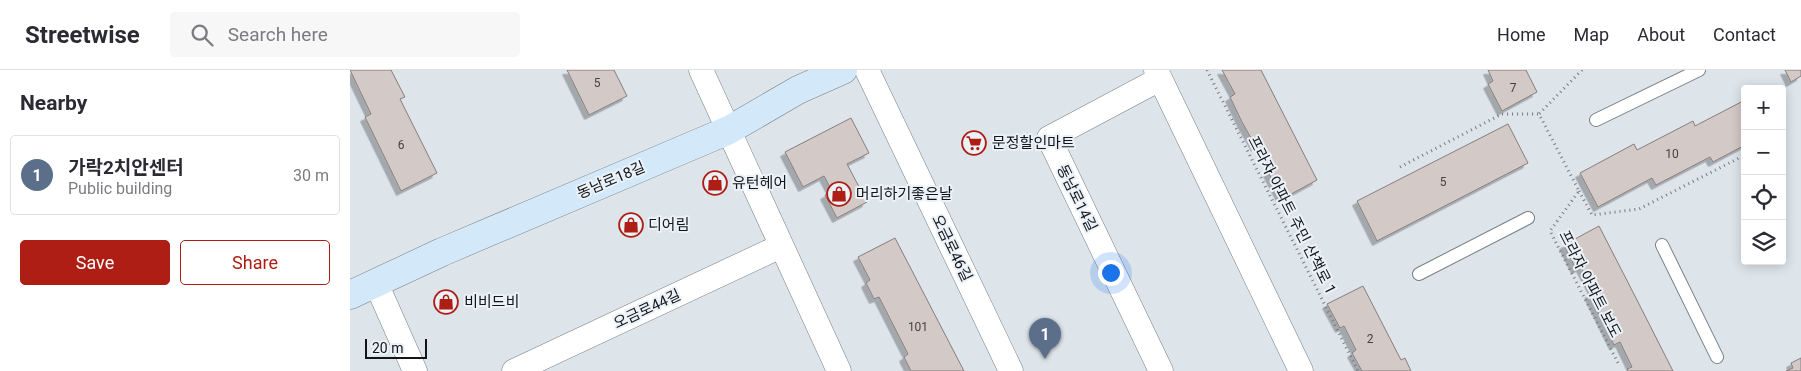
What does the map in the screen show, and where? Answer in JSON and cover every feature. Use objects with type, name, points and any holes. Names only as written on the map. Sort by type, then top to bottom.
[{"type":"street","points":[[701,70],[836,370]]},
{"type":"street","name":"동남로18길","points":[[350,295],[451,248],[729,130],[798,90],[844,70]]},
{"type":"street","name":"오금로46길","points":[[867,70],[1011,371]]},
{"type":"street","name":"동남로14길","points":[[1161,371],[1049,138],[1158,75],[1297,370]]},
{"type":"street","name":"오금로44길","points":[[514,371],[781,246]]},
{"type":"street","points":[[376,283],[415,371]]},
{"type":"lane","points":[[1596,120],[1699,70]]},
{"type":"lane","points":[[1419,274],[1528,218]]},
{"type":"lane","points":[[1662,245],[1717,357]]},
{"type":"path","name":"프라자 아파트 주민 산책로 1","points":[[1207,70],[1358,371]]},
{"type":"path","points":[[1400,167],[1502,114],[1539,114],[1582,70]]},
{"type":"path","points":[[1539,114],[1592,215],[1639,209],[1741,158]]},
{"type":"path","name":"프라자 아파트 보도","points":[[1579,191],[1550,231],[1618,363]]},
{"type":"building","points":[[350,70],[391,70],[405,97],[400,99],[437,173],[401,191],[365,117],[371,114]]},
{"type":"building","points":[[567,70],[614,70],[627,96],[589,115]]},
{"type":"building","points":[[1222,70],[1261,70],[1317,180],[1282,199],[1268,172],[1273,169],[1261,145],[1256,147],[1242,122],[1230,97],[1235,94]]},
{"type":"building","points":[[1488,70],[1526,70],[1537,92],[1502,111],[1488,84],[1493,81]]},
{"type":"building","points":[[1785,70],[1801,70],[1801,76],[1791,82]]},
{"type":"building","points":[[1741,102],[1741,147],[1713,162],[1710,157],[1656,185],[1652,178],[1598,207],[1580,173],[1634,144],[1637,150],[1693,121],[1695,126]]},
{"type":"building","points":[[851,118],[869,153],[847,164],[867,202],[837,218],[825,195],[832,191],[824,176],[803,187],[785,152]]},
{"type":"building","points":[[1508,124],[1528,163],[1377,241],[1357,201]]},
{"type":"building","points":[[1599,226],[1673,371],[1628,371],[1627,369],[1632,367],[1620,342],[1614,345],[1589,294],[1594,292],[1581,267],[1576,269],[1564,245]]},
{"type":"building","points":[[895,238],[964,371],[911,371],[904,357],[908,354],[879,297],[874,299],[866,283],[870,280],[858,257]]},
{"type":"building","points":[[1363,286],[1401,360],[1405,358],[1411,371],[1362,371],[1352,353],[1356,350],[1344,326],[1340,328],[1327,304]]},
{"type":"building","points":[[1801,358],[1801,371],[1786,371],[1793,368],[1791,363]]},
{"type":"place","name":"문정할인마트","points":[[974,143]]},
{"type":"place","name":"유턴헤어","points":[[715,183]]},
{"type":"place","name":"머리하기좋은날","points":[[839,194]]},
{"type":"place","name":"디어림","points":[[631,225]]},
{"type":"place","name":"비비드비","points":[[446,302]]},
{"type":"place","name":"가락2치안센터","points":[[1045,359]]}]
